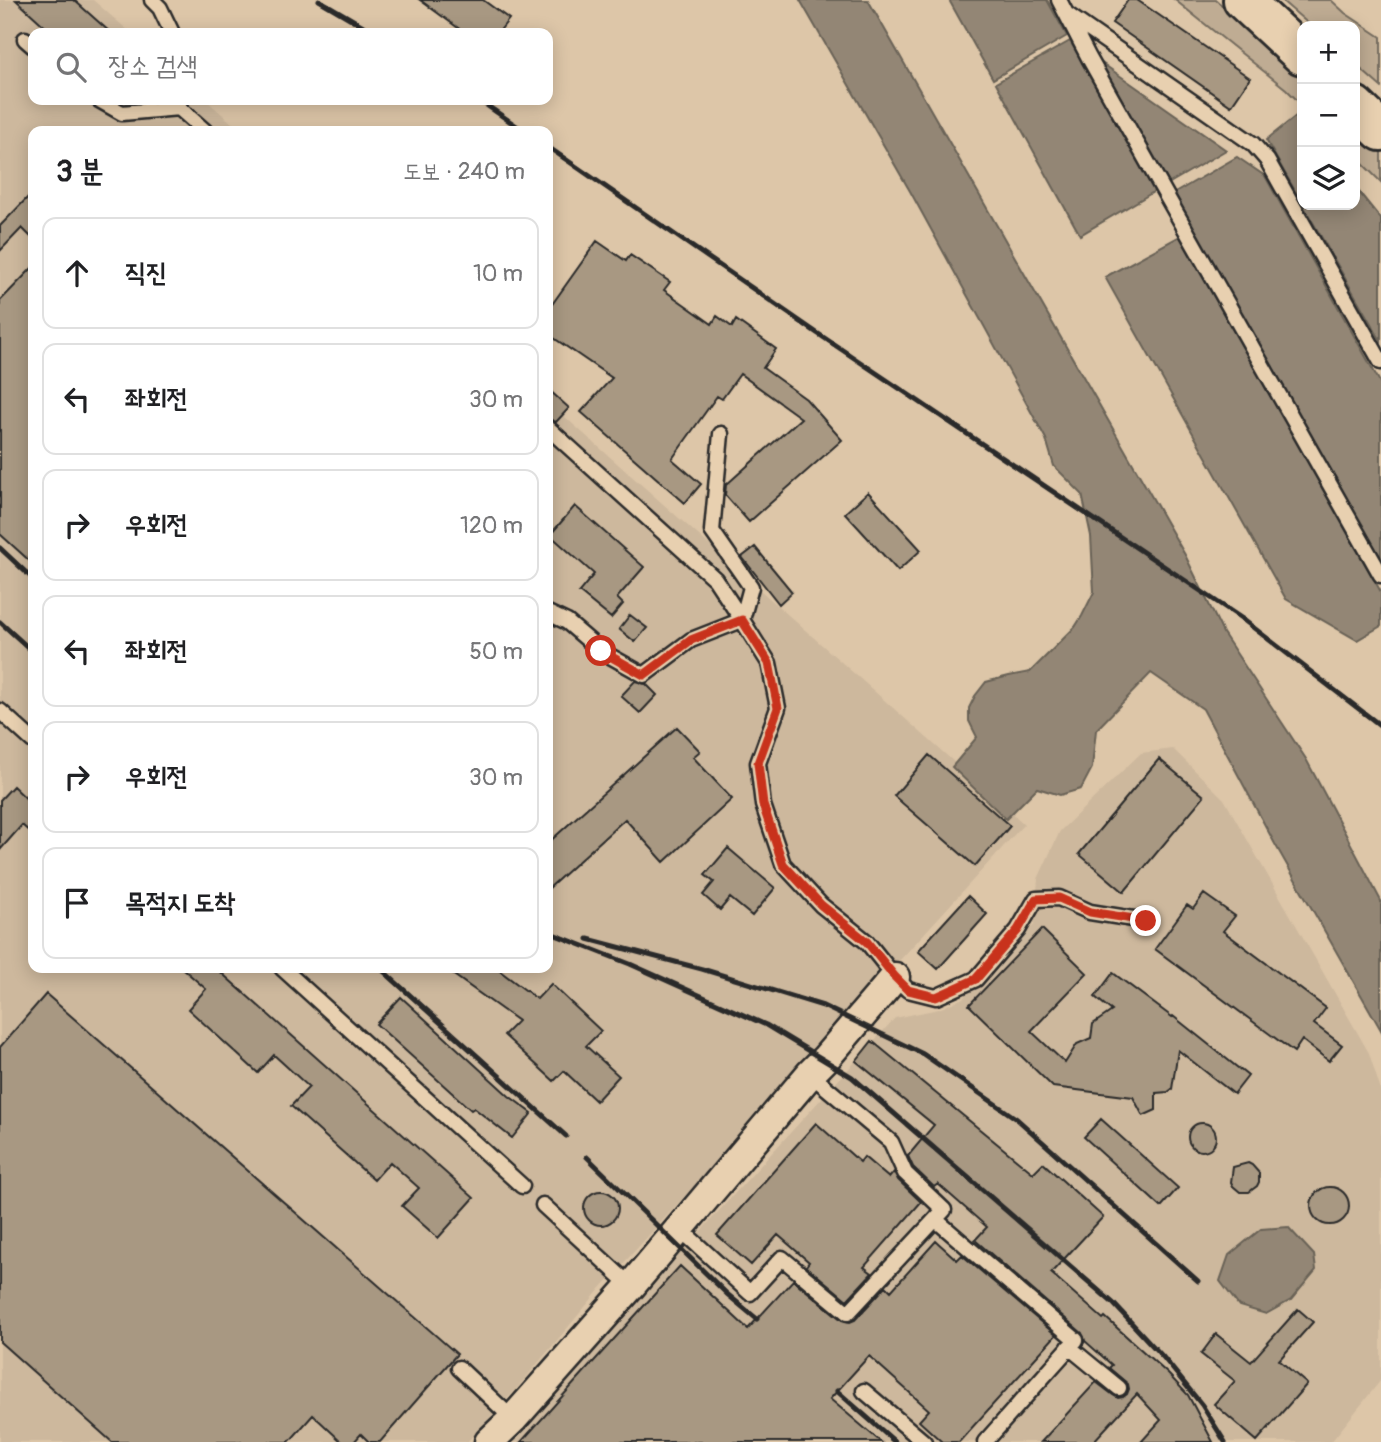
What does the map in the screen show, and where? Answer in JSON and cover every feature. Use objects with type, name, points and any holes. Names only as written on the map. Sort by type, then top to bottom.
[{"type":"main road","points":[[1243,0],[1297,50]]},
{"type":"main road","points":[[1360,111],[1381,131]]},
{"type":"street","points":[[489,1442],[513,1419],[631,1286],[895,977]]},
{"type":"lane","points":[[152,0],[160,8],[170,28]]},
{"type":"lane","points":[[1059,0],[1381,575]]},
{"type":"lane","points":[[1066,15],[1252,144],[1266,160],[1381,362]]},
{"type":"lane","points":[[108,105],[122,113],[173,105]]},
{"type":"lane","points":[[180,105],[200,126]]},
{"type":"lane","points":[[553,433],[715,579],[742,620],[769,663],[778,708],[758,763],[763,805],[783,864],[821,905],[867,942],[908,990],[936,997],[976,979],[1018,930],[1036,899],[1059,898],[1090,912],[1146,921]]},
{"type":"lane","points":[[721,434],[712,531],[751,587],[742,620]]},
{"type":"lane","points":[[553,616],[566,622],[601,651],[644,675],[691,640],[742,620]]},
{"type":"lane","points":[[0,711],[28,736]]},
{"type":"lane","points":[[288,973],[522,1185]]},
{"type":"lane","points":[[679,1228],[750,1293],[782,1258],[848,1314],[936,1220],[944,1210],[905,1172],[891,1142],[810,1074]]},
{"type":"lane","points":[[543,1205],[631,1286]]},
{"type":"lane","points":[[936,1220],[1076,1340],[985,1442]]},
{"type":"lane","points":[[1069,1347],[1119,1388]]},
{"type":"lane","points":[[459,1368],[513,1419]]},
{"type":"lane","points":[[864,1391],[924,1442]]},
{"type":"shaded area","points":[[0,0],[93,0],[125,28],[28,28],[28,105],[212,105],[235,126],[28,126],[28,973],[553,973],[553,406],[1024,824],[600,1289],[518,1387],[467,1442],[0,1442]]},
{"type":"shaded area","points":[[800,0],[868,0],[1185,555],[1223,633],[1306,759],[1381,901],[1381,1030],[1275,844],[1203,709],[1151,673],[1096,730],[1092,768],[1081,789],[1060,795],[1037,788],[1006,819],[952,767],[977,737],[969,721],[969,708],[986,682],[1030,672],[1075,627],[1082,616],[1094,592],[1091,536],[1082,494],[1054,466],[1046,439],[910,191]]},
{"type":"shaded area","points":[[949,0],[1047,0],[1067,36],[993,79]]},
{"type":"shaded area","points":[[1175,0],[1216,0],[1297,72],[1297,100]]},
{"type":"shaded area","points":[[1281,0],[1331,0],[1357,21],[1305,21]]},
{"type":"shaded area","points":[[1360,23],[1381,37],[1381,87],[1360,68]]},
{"type":"shaded area","points":[[1070,41],[1155,191],[1080,235],[996,83]]},
{"type":"shaded area","points":[[1096,59],[1226,150],[1168,184]]},
{"type":"shaded area","points":[[1296,116],[1297,194],[1266,140]]},
{"type":"shaded area","points":[[1360,129],[1381,148],[1381,182],[1360,161]]},
{"type":"shaded area","points":[[1237,157],[1265,176],[1381,384],[1381,561],[1173,194]]},
{"type":"shaded area","points":[[1360,193],[1381,219],[1381,341],[1306,210],[1360,210]]},
{"type":"shaded area","points":[[1180,236],[1381,592],[1381,626],[1357,640],[1286,599],[1105,277]]},
{"type":"shaded area","points":[[1173,749],[1224,799],[1369,1053],[1381,1091],[1381,1380],[1331,1442],[508,1442],[895,1018],[939,1009],[963,998],[1034,925],[1038,879],[1060,831],[1141,753]]},
{"type":"shaded area","points":[[1288,1227],[1314,1255],[1316,1270],[1291,1300],[1266,1314],[1239,1306],[1220,1281],[1229,1255],[1261,1229]]},
{"type":"building","points":[[16,0],[74,0],[105,28],[47,28]]},
{"type":"building","points":[[420,0],[483,0],[509,19],[502,28],[458,28]]},
{"type":"building","points":[[1128,0],[1137,0],[1250,78],[1231,106],[1112,23]]},
{"type":"building","points":[[28,197],[28,234],[22,228],[0,251],[0,226]]},
{"type":"building","points":[[597,241],[626,261],[630,255],[670,282],[664,290],[712,324],[717,316],[732,327],[736,320],[776,349],[763,368],[806,399],[842,440],[749,522],[725,495],[726,485],[801,418],[740,374],[722,399],[717,396],[672,459],[701,484],[685,503],[581,412],[612,378],[553,337],[553,303]]},
{"type":"building","points":[[28,272],[28,559],[0,534],[0,301]]},
{"type":"building","points":[[553,394],[569,408],[556,422],[553,421]]},
{"type":"building","points":[[868,492],[921,550],[898,571],[845,513]]},
{"type":"building","points":[[575,506],[644,567],[617,598],[623,604],[611,618],[579,592],[594,574],[553,538],[553,532]]},
{"type":"building","points":[[755,547],[792,592],[779,604],[742,557]]},
{"type":"building","points":[[630,615],[647,628],[635,642],[619,629]]},
{"type":"building","points":[[635,681],[646,684],[657,695],[640,713],[621,696]]},
{"type":"building","points":[[677,727],[700,751],[693,757],[732,799],[664,862],[625,819],[553,884],[553,839]]},
{"type":"building","points":[[929,755],[1010,826],[975,866],[894,796]]},
{"type":"building","points":[[1159,759],[1204,796],[1124,892],[1079,854]]},
{"type":"building","points":[[13,786],[28,800],[28,830],[22,825],[0,850],[0,800]]},
{"type":"building","points":[[728,848],[775,888],[752,916],[730,898],[720,910],[703,895],[714,882],[705,875]]},
{"type":"building","points":[[1204,894],[1235,916],[1223,931],[1326,1008],[1314,1024],[1342,1045],[1329,1061],[1302,1040],[1294,1052],[1155,949],[1187,905],[1193,909]]},
{"type":"building","points":[[968,896],[987,914],[938,969],[918,951]]},
{"type":"building","points":[[1042,929],[1087,973],[1031,1031],[1065,1063],[1077,1044],[1091,1038],[1093,1024],[1112,1011],[1095,997],[1113,973],[1173,1016],[1248,1076],[1234,1094],[1178,1050],[1172,1089],[1156,1093],[1156,1110],[1143,1116],[1133,1097],[1053,1087],[969,1005]]},
{"type":"building","points":[[188,973],[222,973],[474,1198],[438,1238],[402,1206],[419,1188],[390,1162],[374,1180],[291,1106],[309,1087],[274,1055],[258,1073],[188,1009],[206,989]]},
{"type":"building","points":[[451,973],[503,973],[537,999],[551,984],[601,1031],[586,1046],[619,1076],[596,1101],[564,1071],[554,1081],[504,1035],[518,1021]]},
{"type":"building","points":[[46,994],[457,1354],[380,1442],[369,1442],[361,1434],[354,1442],[342,1442],[313,1415],[289,1442],[112,1442],[0,1342],[0,1047]]},
{"type":"building","points":[[401,997],[509,1096],[532,1113],[512,1138],[474,1108],[471,1110],[376,1024]]},
{"type":"building","points":[[872,1041],[1033,1173],[1043,1163],[1103,1217],[1051,1273],[1168,1374],[1188,1395],[1213,1442],[1141,1442],[1161,1420],[1137,1394],[1093,1442],[1041,1442],[1096,1382],[1118,1398],[1127,1394],[1128,1384],[1109,1368],[1112,1365],[1085,1341],[1082,1333],[975,1240],[987,1227],[938,1184],[934,1187],[913,1167],[908,1156],[934,1125],[856,1061]]},
{"type":"building","points":[[1101,1119],[1178,1188],[1161,1207],[1084,1137]]},
{"type":"building","points":[[816,1123],[860,1162],[864,1157],[889,1178],[894,1172],[898,1180],[921,1202],[864,1267],[872,1273],[847,1300],[806,1266],[809,1262],[778,1235],[751,1265],[717,1235]]},
{"type":"building","points":[[1202,1123],[1212,1127],[1216,1137],[1212,1147],[1202,1151],[1192,1147],[1188,1137],[1192,1127]]},
{"type":"building","points":[[1248,1163],[1259,1173],[1259,1182],[1249,1192],[1240,1192],[1231,1182],[1233,1167]]},
{"type":"building","points":[[1330,1187],[1343,1193],[1349,1206],[1343,1219],[1330,1225],[1317,1219],[1311,1206],[1317,1193]]},
{"type":"building","points":[[601,1191],[613,1196],[618,1208],[613,1220],[601,1225],[589,1220],[584,1208],[589,1196]]},
{"type":"building","points":[[936,1241],[957,1260],[962,1255],[1056,1335],[959,1442],[942,1442],[919,1421],[929,1410],[869,1356],[830,1399],[881,1442],[521,1442],[680,1266],[748,1329],[793,1280],[842,1320],[850,1322],[855,1320],[886,1286],[891,1291]]},
{"type":"building","points":[[1298,1309],[1313,1322],[1279,1360],[1307,1384],[1257,1441],[1214,1404],[1235,1381],[1201,1354],[1216,1334],[1251,1362]]},
{"type":"railway","points":[[319,0],[367,28]]},
{"type":"railway","points":[[486,105],[517,126]]},
{"type":"railway","points":[[553,150],[817,333],[1241,618],[1381,726]]},
{"type":"railway","points":[[0,548],[28,574]]},
{"type":"railway","points":[[0,622],[28,647]]},
{"type":"railway","points":[[553,934],[630,964],[766,1025],[852,1077],[1113,1303],[1163,1357],[1202,1405],[1225,1442]]},
{"type":"railway","points":[[588,939],[702,969],[823,1006],[923,1054],[1017,1119],[1198,1281]]},
{"type":"railway","points":[[386,973],[566,1136]]},
{"type":"railway","points":[[587,1157],[727,1294],[757,1319]]},
{"type":"railway","points":[[837,1391],[895,1442]]},
{"type":"route","points":[[601,651],[644,675],[691,640],[742,620],[769,663],[778,708],[758,763],[763,805],[783,864],[821,905],[867,942],[908,990],[936,997],[976,979],[1018,930],[1036,899],[1059,898],[1090,912],[1146,921]]}]
